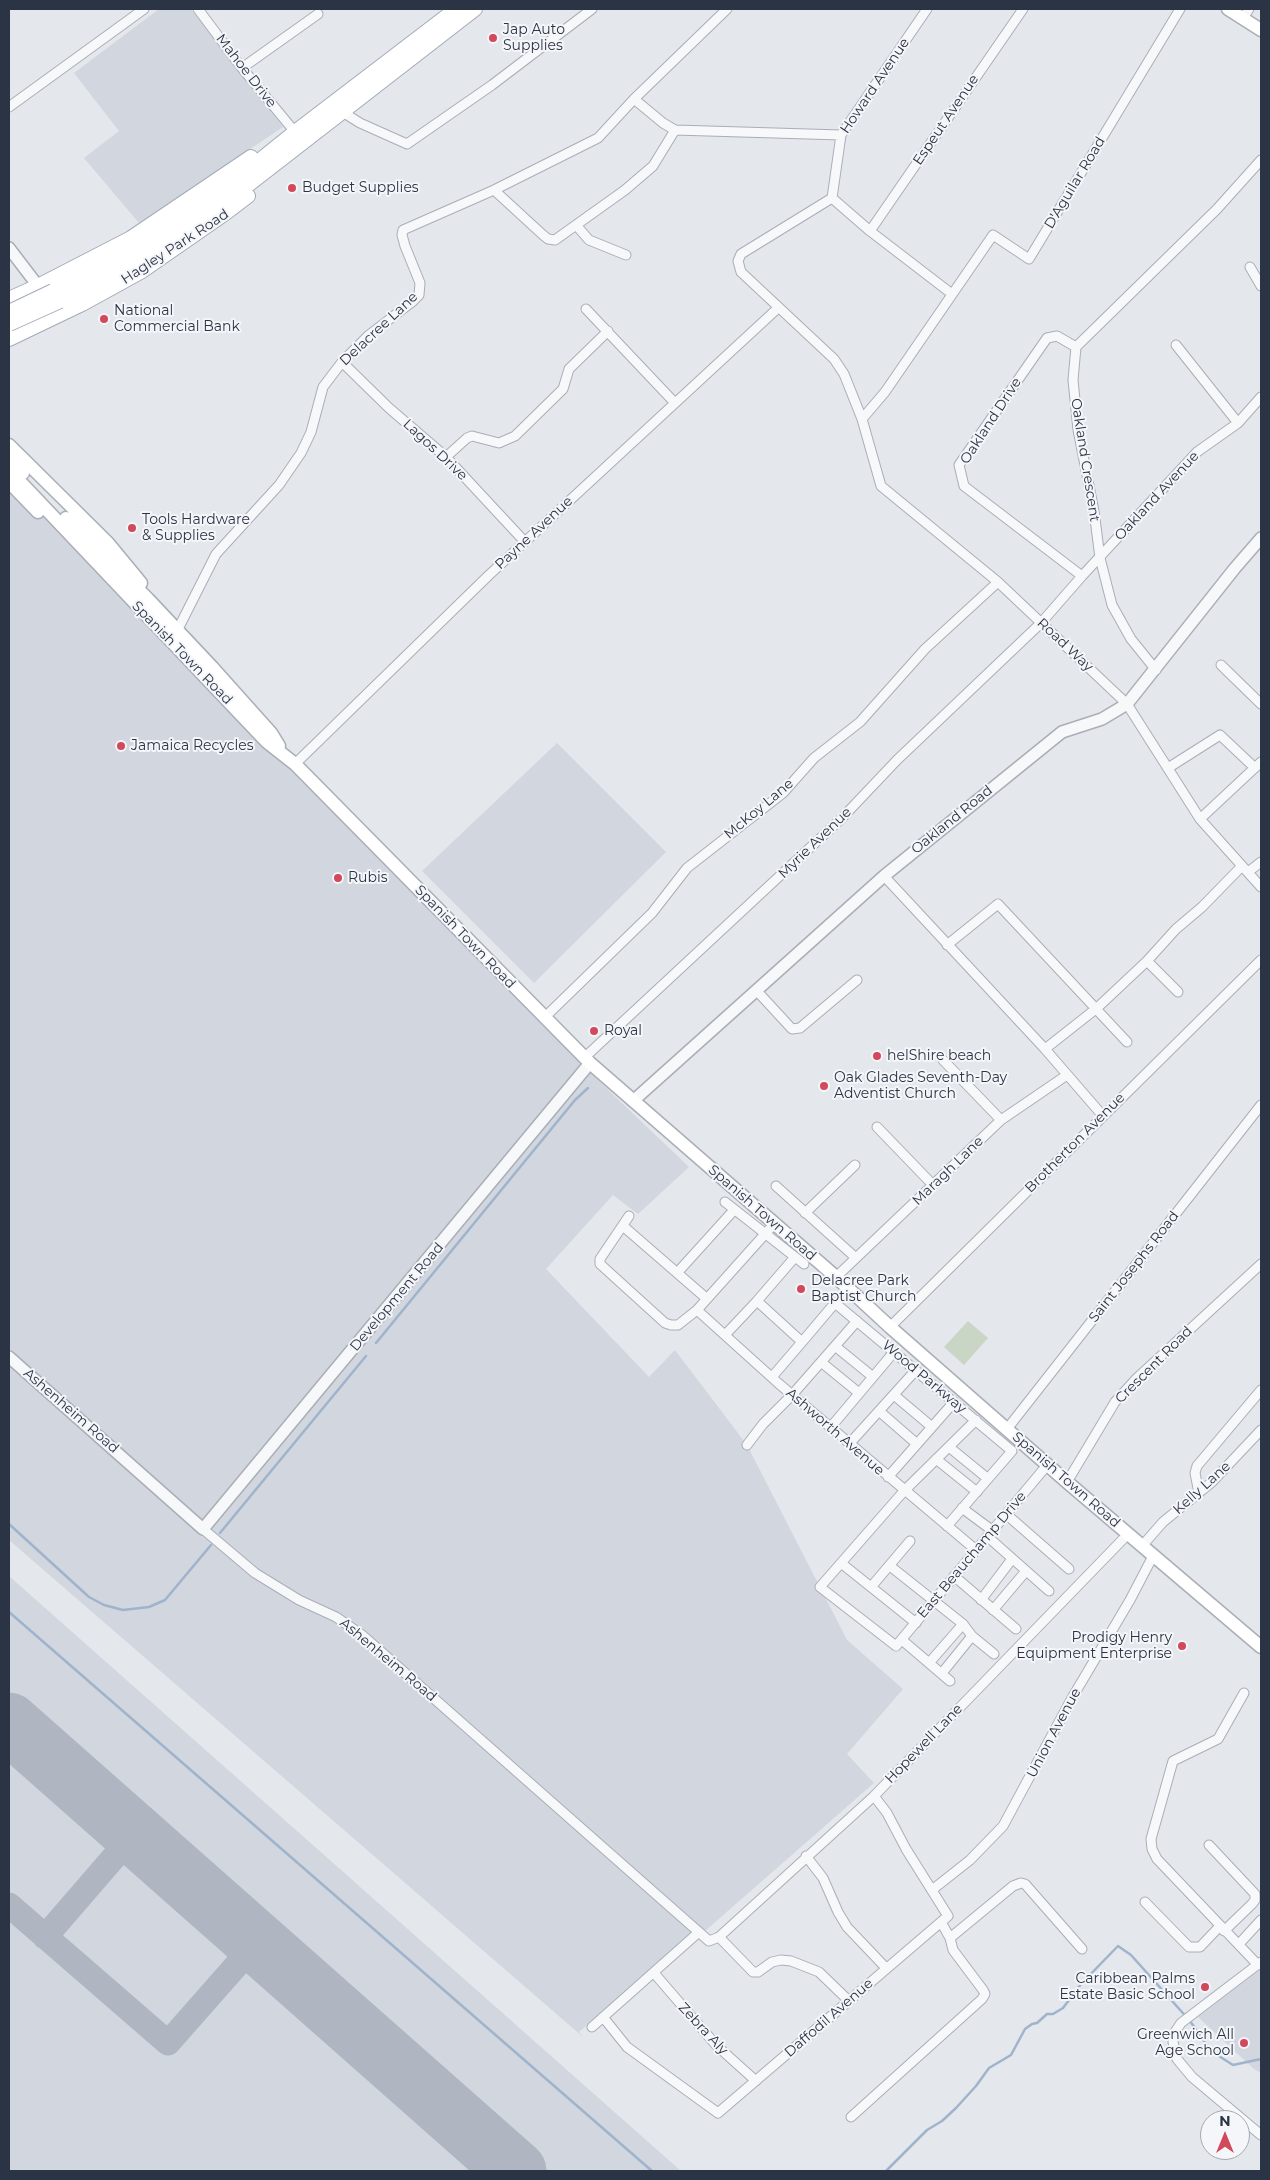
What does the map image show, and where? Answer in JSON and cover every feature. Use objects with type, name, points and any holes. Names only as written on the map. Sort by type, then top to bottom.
[{"type":"main road","name":"Hagley Park Road","points":[[9,324],[142,244],[228,186],[292,134],[456,9]]},
{"type":"main road","name":"Hagley Park Road","points":[[9,312],[57,296],[153,251],[239,192],[475,9]]},
{"type":"main road","points":[[1228,9],[1246,13],[1261,30]]},
{"type":"main road","name":"Hagley Park Road","points":[[9,338],[82,304],[157,260],[227,212],[278,171],[322,127]]},
{"type":"main road","name":"Hagley Park Road","points":[[9,299],[131,238],[263,150],[292,134]]},
{"type":"main road","points":[[9,338],[29,321],[37,309],[38,286]]},
{"type":"main road","name":"Spanish Town Road","points":[[9,445],[108,543],[138,578],[148,599]]},
{"type":"main road","name":"Spanish Town Road","points":[[9,458],[37,494],[124,592],[266,742],[295,764],[587,1061],[836,1277],[890,1327],[1152,1556],[1261,1646]]},
{"type":"main road","name":"Spanish Town Road","points":[[9,470],[148,599],[212,667],[270,733],[285,755]]},
{"type":"main road","name":"Spanish Town Road","points":[[9,482],[68,543],[124,592]]},
{"type":"street","points":[[9,107],[144,9]]},
{"type":"street","name":"Mahoe Drive","points":[[198,9],[292,134]]},
{"type":"street","points":[[341,112],[360,123],[407,144],[492,85],[592,9]]},
{"type":"street","name":"Delacree Lane","points":[[177,631],[216,554],[279,485],[301,453],[311,432],[324,387],[342,362],[369,335],[419,295],[420,283],[402,238],[403,230],[494,190],[598,138],[634,99],[727,9]]},
{"type":"street","name":"Howard Avenue","points":[[832,198],[841,135],[927,9]]},
{"type":"street","name":"Espeut Avenue","points":[[870,231],[1023,9]]},
{"type":"street","name":"D'Aguilar Road","points":[[952,294],[993,235],[1029,259],[1180,9]]},
{"type":"street","points":[[242,68],[318,14]]},
{"type":"street","points":[[634,99],[663,123],[675,130],[841,135]]},
{"type":"street","points":[[494,190],[548,239],[555,240],[625,190],[653,166],[675,130]]},
{"type":"street","points":[[1076,347],[1217,209],[1261,160]]},
{"type":"street","points":[[832,198],[870,231],[952,294],[885,392],[862,419]]},
{"type":"street","name":"Road Way","points":[[832,198],[741,254],[738,261],[741,272],[834,359],[844,374],[862,419],[882,486],[998,582],[1127,704],[1200,819],[1261,887]]},
{"type":"street","points":[[576,225],[589,240],[626,255]]},
{"type":"street","points":[[9,248],[38,286]]},
{"type":"street","points":[[1250,268],[1261,286]]},
{"type":"street","name":"Payne Avenue","points":[[295,764],[525,542],[674,402],[778,308]]},
{"type":"street","points":[[586,309],[674,402]]},
{"type":"street","points":[[446,457],[467,438],[472,436],[499,442],[515,436],[563,389],[569,369],[608,331]]},
{"type":"street","name":"Oakland Drive","points":[[1076,347],[1057,336],[1047,338],[959,465],[964,486],[1082,576]]},
{"type":"street","points":[[1176,345],[1238,423]]},
{"type":"street","name":"Oakland Crescent","points":[[1076,347],[1073,380],[1078,430],[1094,510],[1100,558],[1112,605],[1131,639],[1156,670]]},
{"type":"street","name":"Lagos Drive","points":[[342,362],[389,408],[446,457],[525,542]]},
{"type":"street","name":"Oakland Avenue","points":[[1082,576],[1197,452],[1238,423],[1261,397]]},
{"type":"street","name":"Oakland Road","points":[[633,1101],[884,876],[1062,732],[1102,718],[1127,704],[1261,538]]},
{"type":"street","name":"Myrie Avenue","points":[[587,1061],[829,831],[897,760],[1041,623],[1082,576]]},
{"type":"street","name":"McKoy Lane","points":[[544,1018],[652,913],[687,868],[783,793],[814,758],[860,722],[925,649],[998,582]]},
{"type":"street","points":[[1221,665],[1261,704]]},
{"type":"street","points":[[1168,768],[1220,734],[1258,765],[1200,819]]},
{"type":"street","points":[[1045,1049],[1097,1008],[1147,961],[1176,929],[1245,869],[1261,862]]},
{"type":"street","points":[[884,876],[1045,1049],[1103,1116]]},
{"type":"street","points":[[947,945],[998,904],[1127,1042]]},
{"type":"street","name":"Brotherton Avenue","points":[[890,1327],[1261,960]]},
{"type":"street","points":[[1147,961],[1178,992]]},
{"type":"street","points":[[756,990],[792,1029],[800,1028],[856,980]]},
{"type":"street","points":[[943,1060],[1001,1120]]},
{"type":"street","name":"Development Road","points":[[204,1529],[587,1061]]},
{"type":"street","name":"Maragh Lane","points":[[836,1277],[1001,1120],[1067,1075]]},
{"type":"street","name":"Saint Josephs Road","points":[[1007,1429],[1261,1104]]},
{"type":"street","points":[[877,1127],[933,1185]]},
{"type":"street","points":[[806,1213],[854,1165]]},
{"type":"street","points":[[776,1186],[856,1258]]},
{"type":"street","points":[[725,1202],[804,1264]]},
{"type":"street","points":[[677,1273],[734,1210]]},
{"type":"street","points":[[629,1216],[600,1260],[602,1268],[665,1323],[678,1325],[697,1310],[774,1224]]},
{"type":"street","points":[[623,1226],[706,1298]]},
{"type":"street","points":[[725,1335],[795,1257]]},
{"type":"street","name":"Crescent Road","points":[[1067,1482],[1115,1402],[1137,1378],[1261,1264]]},
{"type":"street","points":[[756,1301],[802,1342],[772,1377]]},
{"type":"street","name":"Wood Parkway","points":[[802,1342],[835,1303],[1012,1451],[987,1478]]},
{"type":"street","name":"Ashworth Avenue","points":[[697,1310],[830,1428],[976,1550]]},
{"type":"street","points":[[747,1446],[763,1424],[792,1395],[857,1321]]},
{"type":"street","points":[[835,1346],[873,1377]]},
{"type":"street","points":[[830,1428],[894,1352]]},
{"type":"street","name":"Ashenheim Road","points":[[9,1356],[255,1574],[299,1600],[336,1617],[362,1635],[709,1942]]},
{"type":"street","points":[[821,1362],[859,1393]]},
{"type":"street","points":[[850,1443],[916,1370]]},
{"type":"street","points":[[1199,1493],[1195,1473],[1197,1466],[1261,1390]]},
{"type":"street","points":[[894,1395],[932,1427]]},
{"type":"street","points":[[888,1477],[954,1402]]},
{"type":"street","points":[[879,1411],[917,1444]]},
{"type":"street","points":[[950,1680],[929,1663],[820,1587],[904,1491],[976,1420]]},
{"type":"street","name":"Kelly Lane","points":[[1142,1546],[1163,1522],[1199,1493],[1261,1430]]},
{"type":"street","points":[[947,1526],[987,1478],[949,1447]]},
{"type":"street","points":[[936,1459],[977,1492]]},
{"type":"street","name":"East Beauchamp Drive","points":[[899,1643],[1048,1464]]},
{"type":"street","points":[[962,1508],[990,1534],[1012,1559],[1049,1591]]},
{"type":"street","points":[[1006,1514],[1069,1569]]},
{"type":"street","name":"Hopewell Lane","points":[[709,1942],[719,1937],[874,1796],[1128,1534]]},
{"type":"street","points":[[871,1587],[910,1541]]},
{"type":"street","name":"Union Avenue","points":[[932,1890],[970,1860],[1003,1826],[1072,1698],[1130,1600],[1152,1556]]},
{"type":"street","points":[[981,1600],[1012,1559]]},
{"type":"street","points":[[841,1563],[916,1623]]},
{"type":"street","points":[[890,1566],[963,1624],[972,1636],[994,1654]]},
{"type":"street","points":[[993,1610],[1026,1571]]},
{"type":"street","points":[[954,1576],[1016,1629]]},
{"type":"street","points":[[929,1663],[963,1624]]},
{"type":"street","points":[[942,1673],[972,1636]]},
{"type":"street","points":[[1244,1693],[1218,1740],[1173,1761],[1151,1839],[1152,1850],[1157,1859],[1222,1929],[1259,1964],[1181,2024],[1175,2032],[1173,2042],[1177,2059],[1192,2076],[1261,2135]]},
{"type":"street","points":[[852,2117],[982,2000],[985,1994],[954,1950],[941,1922],[948,1916],[906,1849],[884,1807],[874,1796]]},
{"type":"street","points":[[1145,1902],[1189,1947],[1200,1947],[1252,1904],[1255,1900],[1255,1894],[1209,1845]]},
{"type":"street","points":[[806,1856],[823,1878],[847,1927],[886,1968]]},
{"type":"street","points":[[950,1938],[1013,1886],[1020,1883],[1025,1884],[1082,1949]]},
{"type":"street","points":[[1239,1944],[1261,1920]]},
{"type":"street","name":"Daffodil Avenue","points":[[603,2017],[627,2048],[718,2114],[848,2000],[941,1922]]},
{"type":"street","points":[[592,2027],[699,1932]]},
{"type":"street","points":[[719,1937],[753,1972],[758,1972],[772,1962],[781,1960],[791,1961],[819,1972],[848,2000]]},
{"type":"street","name":"Zebra Aly","points":[[654,1973],[716,2045],[756,2081]]},
{"type":"shaded area","points":[[159,9],[191,9],[283,127],[139,223],[84,158],[119,131],[74,73]]},
{"type":"shaded area","points":[[9,482],[581,1064],[689,1167],[638,1214],[613,1195],[546,1269],[649,1377],[675,1350],[747,1445],[847,1640],[903,1689],[847,1754],[874,1783],[705,1931],[695,1933],[579,2032],[583,2037],[9,1540]]},
{"type":"shaded area","points":[[557,743],[666,852],[534,983],[422,871]]},
{"type":"shaded area","points":[[9,1576],[681,2171],[9,2171]]},
{"type":"shaded area","name":"Greenwich All Age School","points":[[1261,1969],[1261,2073],[1254,2069],[1198,2017]]},
{"type":"green space","points":[[968,1321],[988,1338],[964,1365],[944,1347]]},
{"type":"waterway","points":[[376,1343],[575,1100],[588,1088]]},
{"type":"waterway","points":[[220,1533],[366,1356]]},
{"type":"waterway","points":[[9,1524],[89,1597],[104,1605],[123,1610],[149,1607],[165,1600],[211,1545]]},
{"type":"waterway","points":[[9,1612],[652,2171]]},
{"type":"waterway","points":[[886,2171],[927,2130],[942,2121],[956,2108],[989,2068],[1011,2055],[1025,2029],[1037,2023],[1047,2014],[1053,2014],[1063,2008],[1081,1984],[1118,1946],[1131,1955],[1190,2021],[1211,2051],[1233,2065],[1261,2059]]},
{"type":"taxiway","points":[[45,1937],[134,1834]]},
{"type":"taxiway","points":[[9,1905],[168,2043],[257,1942]]},
{"type":"runway","points":[[9,1723],[516,2171]]},
{"type":"place","name":"Jap Auto Supplies","points":[[493,38]]},
{"type":"place","name":"Budget Supplies","points":[[292,188]]},
{"type":"place","name":"National Commercial Bank","points":[[104,319]]},
{"type":"place","name":"Tools Hardware & Supplies","points":[[132,528]]},
{"type":"place","name":"Jamaica Recycles","points":[[121,746]]},
{"type":"place","name":"Rubis","points":[[338,878]]},
{"type":"place","name":"Royal","points":[[594,1031]]},
{"type":"place","name":"helShire beach","points":[[877,1056]]},
{"type":"place","name":"Oak Glades Seventh-Day Adventist Church","points":[[824,1086]]},
{"type":"place","name":"Delacree Park Baptist Church","points":[[801,1289]]},
{"type":"place","name":"Prodigy Henry Equipment Enterprise","points":[[1182,1646]]},
{"type":"place","name":"Caribbean Palms Estate Basic School","points":[[1205,1987]]},
{"type":"place","name":"Greenwich All Age School","points":[[1244,2043]]}]
